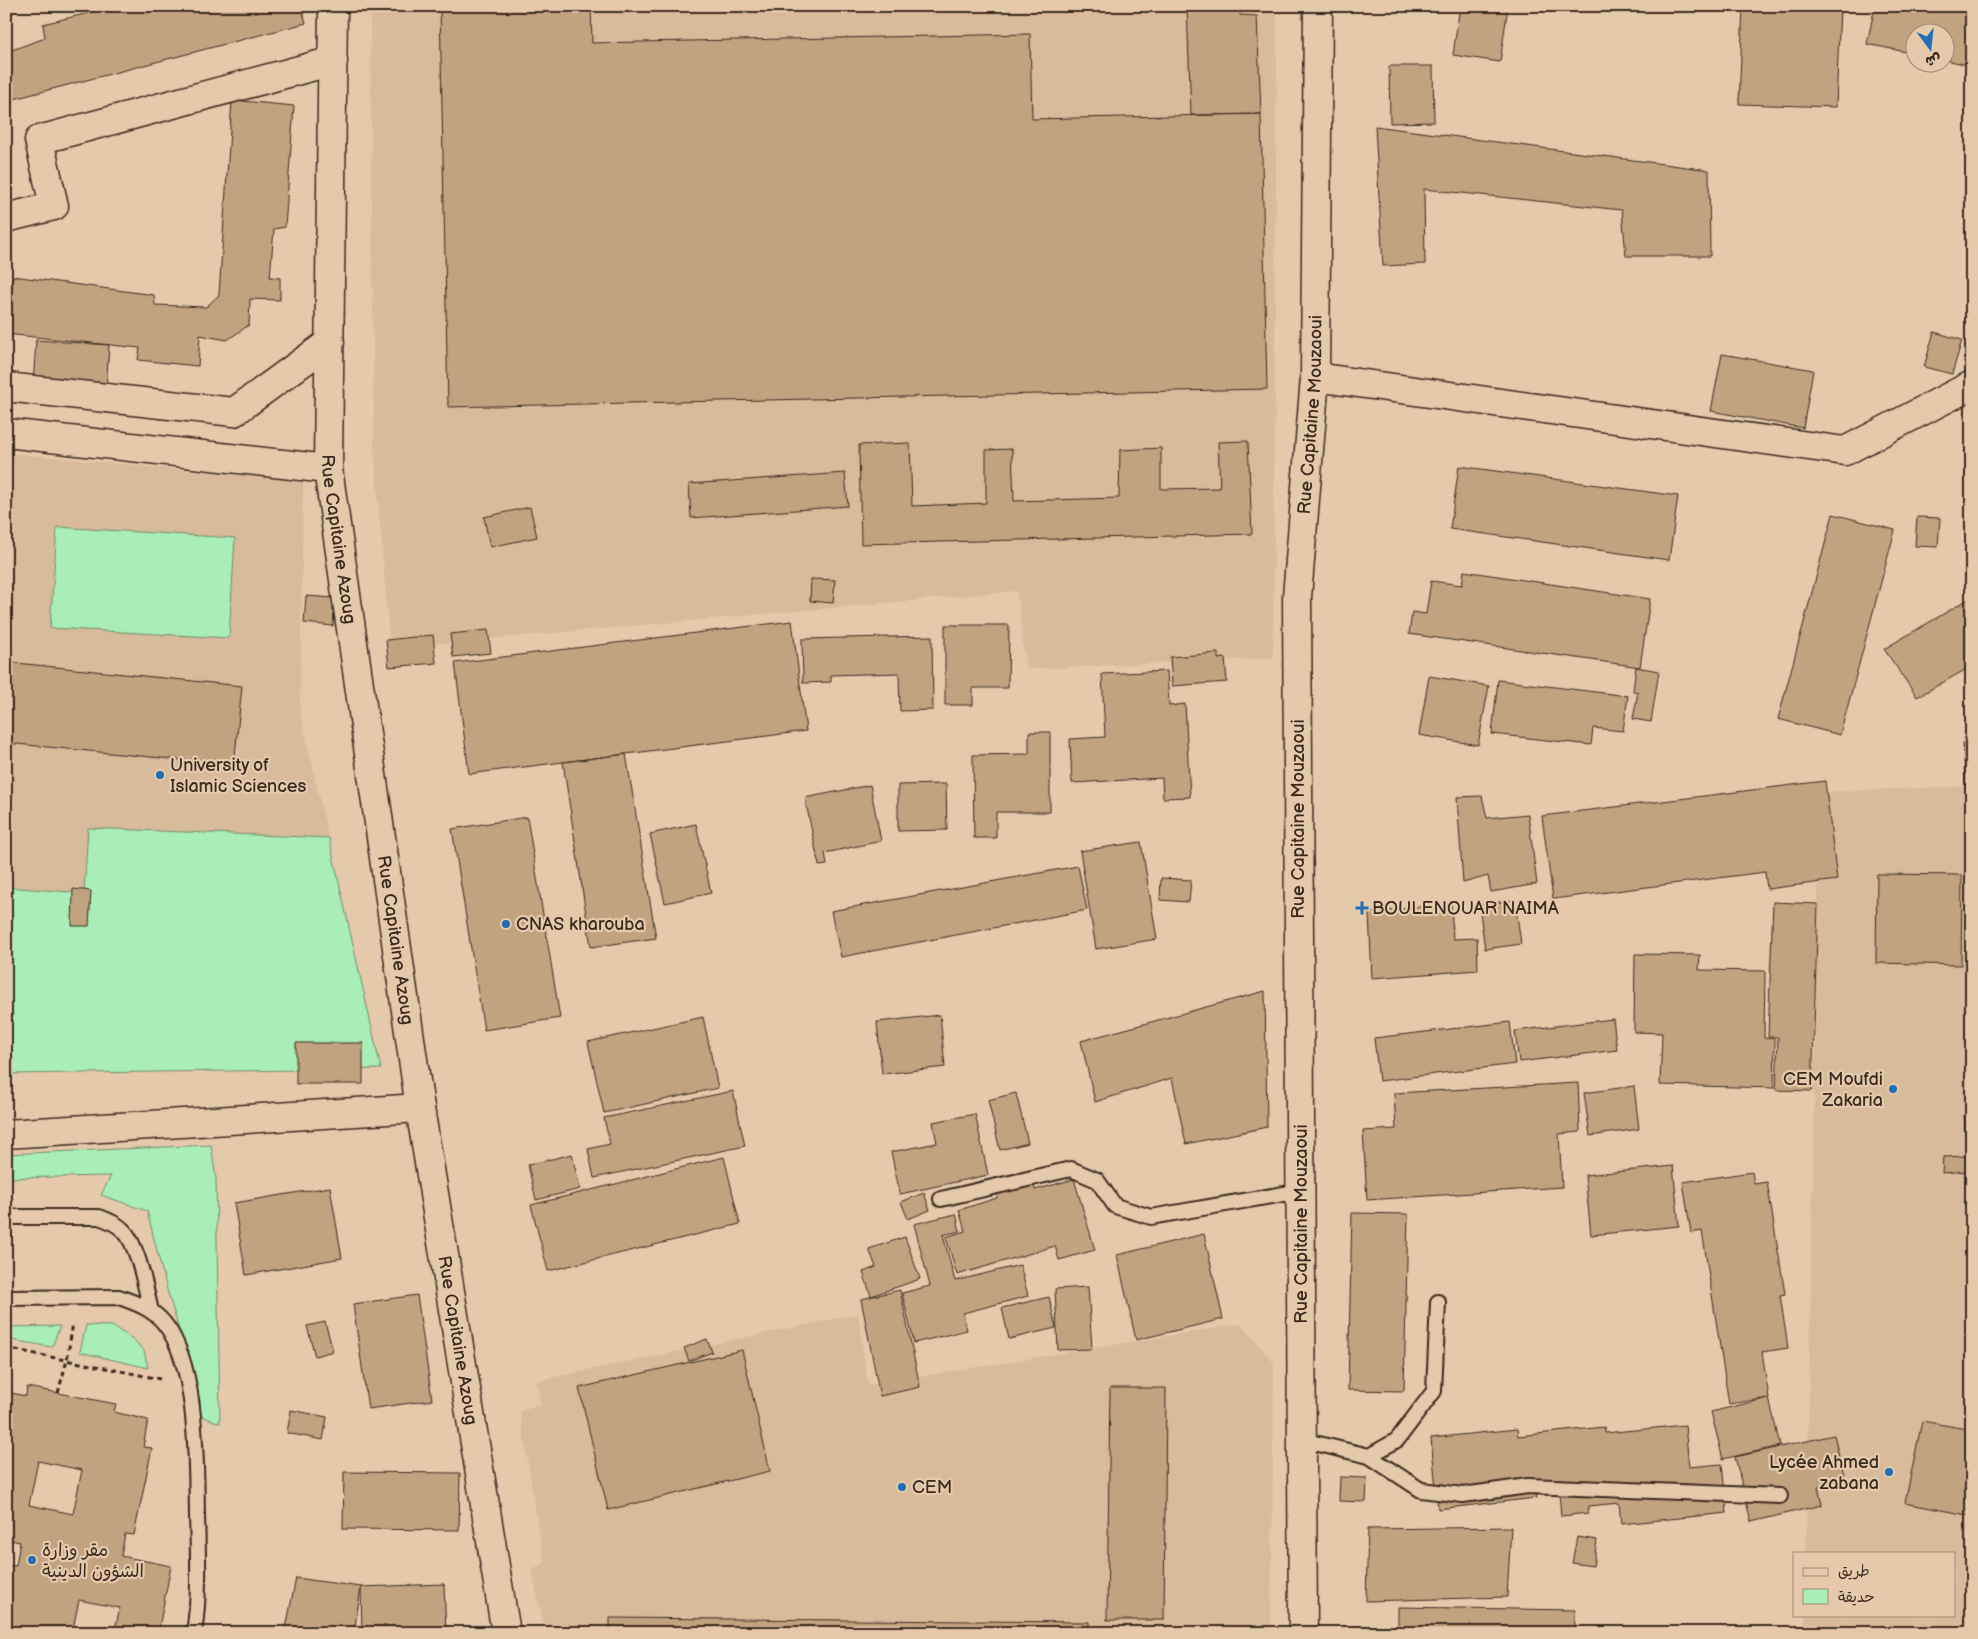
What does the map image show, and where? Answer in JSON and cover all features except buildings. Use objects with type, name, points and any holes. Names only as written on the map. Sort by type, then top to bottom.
[{"type":"street","name":"Rue Capitaine Azoug","points":[[333,6],[332,242],[328,468],[420,1108],[506,1633]]},
{"type":"street","name":"Rue Capitaine Mouzaoui","points":[[1303,1633],[1297,597],[1315,377],[1318,6]]},
{"type":"street","points":[[6,218],[54,206],[39,140],[333,61]]},
{"type":"street","points":[[6,387],[234,412],[330,342]]},
{"type":"street","points":[[1315,377],[1845,450],[1972,385]]},
{"type":"street","points":[[6,434],[328,468]]},
{"type":"street","points":[[6,1134],[420,1108]]},
{"type":"lane","points":[[941,1199],[1070,1170],[1097,1180],[1115,1206],[1151,1217],[1301,1191]]},
{"type":"lane","points":[[6,1218],[99,1217],[112,1221],[124,1230],[132,1241],[152,1311]]},
{"type":"lane","points":[[6,1298],[119,1297],[136,1302],[152,1311],[164,1322],[174,1338],[185,1371],[192,1403],[196,1441],[198,1610],[194,1633]]},
{"type":"lane","points":[[1369,1456],[1397,1440],[1434,1391],[1438,1302]]},
{"type":"lane","points":[[1302,1440],[1369,1456],[1421,1490],[1463,1495],[1528,1486],[1780,1496]]},
{"type":"path","points":[[58,1393],[67,1360],[77,1298]]},
{"type":"path","points":[[6,1362],[11,1349],[160,1379]]},
{"type":"shaded area","points":[[370,6],[1277,6],[1273,658],[1026,669],[1017,591],[390,648],[374,445]]},
{"type":"shaded area","name":"University of Islamic Sciences","points":[[6,453],[303,481],[300,712],[381,1069],[6,1074]]},
{"type":"shaded area","name":"CEM Moufdi Zakaria","points":[[1972,786],[1972,1633],[1805,1633],[1805,1616],[1956,1616],[1956,1552],[1806,1552],[1820,792]]},
{"type":"shaded area","name":"CEM","points":[[858,1314],[868,1385],[1241,1324],[1274,1363],[1271,1633],[545,1633],[532,1570],[544,1564],[520,1411],[541,1405],[536,1381]]},
{"type":"green space","points":[[57,527],[235,538],[229,638],[50,628]]},
{"type":"green space","points":[[88,828],[329,838],[381,1069],[6,1074],[6,887],[84,893]]},
{"type":"green space","points":[[211,1145],[216,1179],[220,1423],[201,1416],[200,1400],[166,1286],[147,1211],[101,1195],[111,1176],[6,1178],[6,1154]]},
{"type":"green space","points":[[86,1325],[112,1326],[133,1339],[144,1351],[148,1368],[80,1352]]},
{"type":"green space","points":[[60,1326],[52,1347],[6,1339],[6,1327]]},
{"type":"place","name":"University of Islamic Sciences","points":[[160,775]]},
{"type":"place","name":"BOULENOUAR NAIMA","points":[[1362,908]]},
{"type":"place","name":"CNAS kharouba","points":[[506,924]]},
{"type":"place","name":"CEM Moufdi Zakaria","points":[[1893,1089]]},
{"type":"place","name":"Lycée Ahmed zabana","points":[[1889,1472]]},
{"type":"place","name":"CEM","points":[[902,1487]]},
{"type":"place","name":"مقر وزارة الشؤون الدينية","points":[[32,1560]]}]
